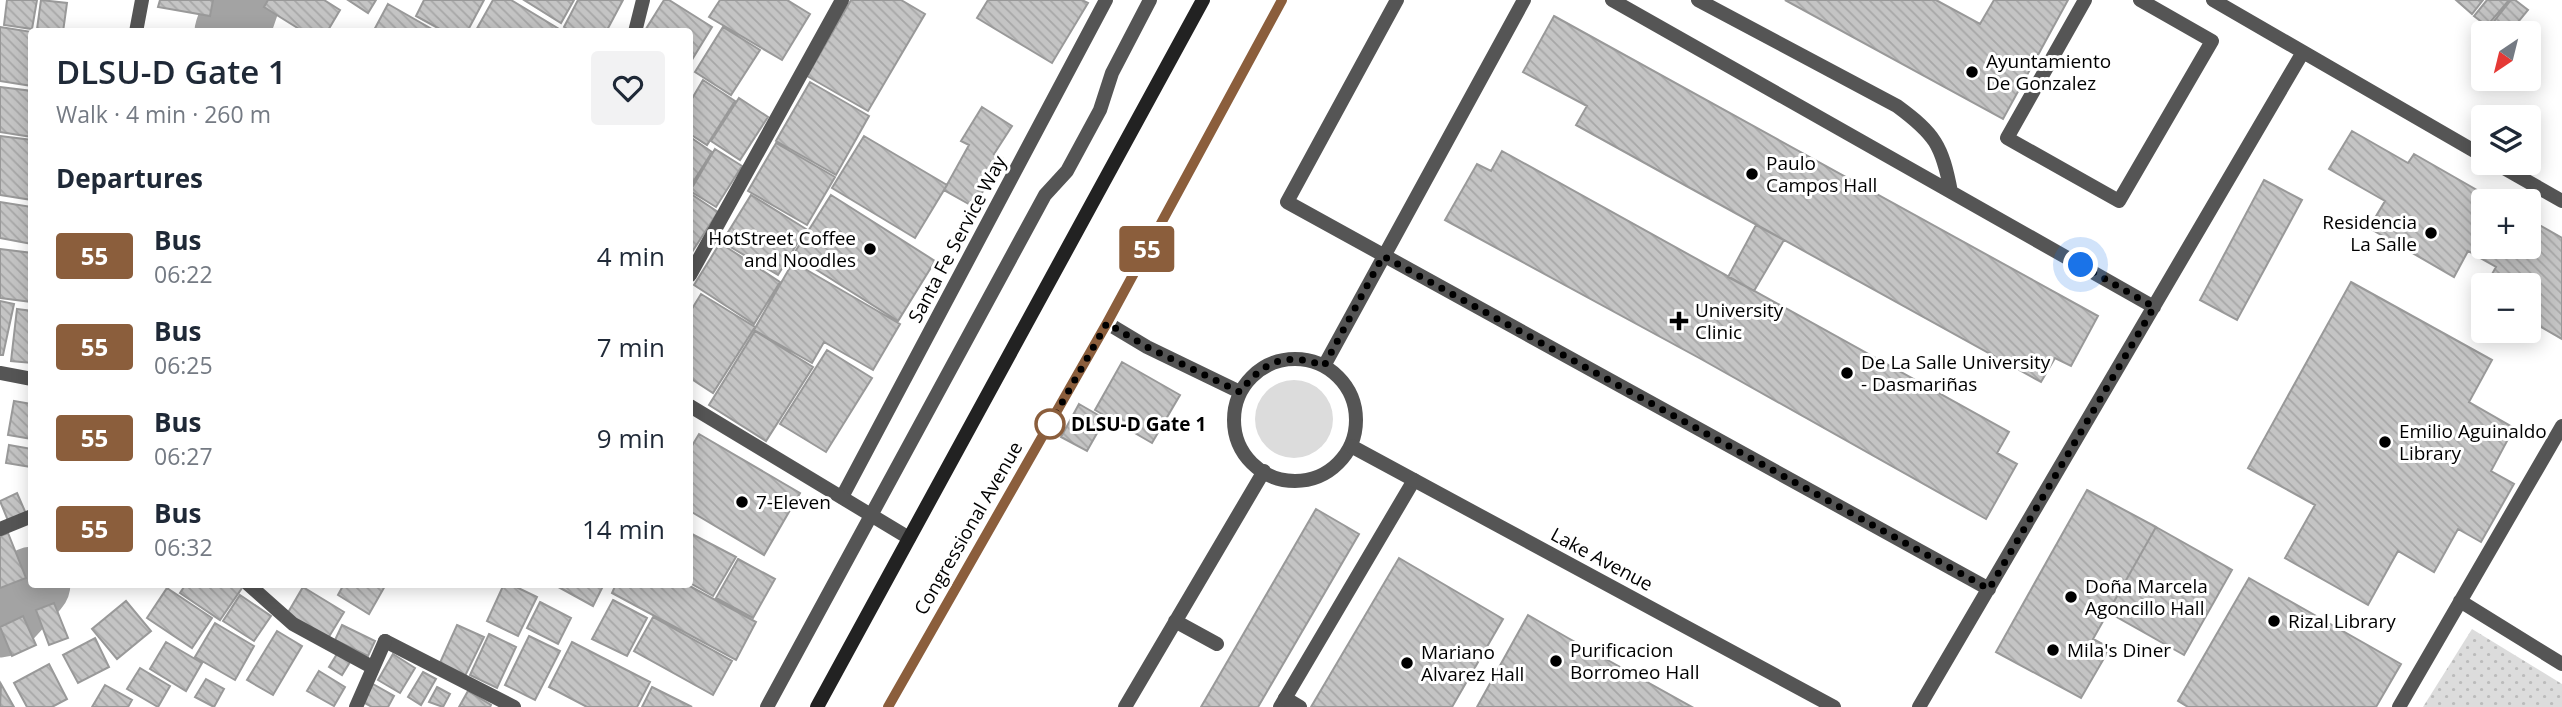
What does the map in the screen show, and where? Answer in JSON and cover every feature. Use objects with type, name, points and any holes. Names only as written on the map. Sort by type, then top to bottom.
[{"type":"main road","points":[[817,707],[1203,0]]},
{"type":"main road","name":"Congressional Avenue","points":[[888,707],[1107,323],[1282,0]]},
{"type":"street","points":[[137,28],[142,0]]},
{"type":"street","points":[[636,28],[643,0]]},
{"type":"street","points":[[693,270],[842,0]]},
{"type":"street","name":"Santa Fe Service Way","points":[[842,497],[1106,0]]},
{"type":"street","points":[[767,707],[1045,195],[1067,171],[1100,110],[1112,73],[1150,0]]},
{"type":"street","points":[[1397,0],[1287,202],[1989,589]]},
{"type":"street","points":[[1324,366],[1524,0]]},
{"type":"street","points":[[1698,0],[1897,106],[1925,127],[1938,146],[1946,165],[1951,192]]},
{"type":"street","points":[[2085,0],[2007,138],[2119,201],[2212,41],[2140,0]]},
{"type":"street","points":[[2213,0],[2471,149]]},
{"type":"street","points":[[1618,1],[2154,307]]},
{"type":"street","points":[[1919,707],[2303,52]]},
{"type":"street","points":[[2516,175],[2562,201]]},
{"type":"street","points":[[1107,323],[1147,347],[1240,392]]},
{"type":"street","points":[[1286,359],[1306,359],[1324,366],[1339,377],[1350,392],[1356,410],[1356,428],[1351,446],[1339,463],[1323,474],[1303,481],[1283,480],[1249,461],[1240,445],[1234,427],[1240,392],[1252,376],[1267,365],[1286,359]]},
{"type":"street","points":[[0,373],[28,378]]},
{"type":"street","points":[[693,408],[909,538]]},
{"type":"street","points":[[2399,707],[2562,426]]},
{"type":"street","name":"Lake Avenue","points":[[1351,446],[1834,707]]},
{"type":"street","points":[[1125,707],[1264,471]]},
{"type":"street","points":[[1300,707],[1283,703],[1414,480]]},
{"type":"street","points":[[0,529],[28,518]]},
{"type":"street","points":[[252,588],[293,624],[372,667]]},
{"type":"street","points":[[2460,601],[2562,664]]},
{"type":"street","points":[[1175,621],[1217,644]]},
{"type":"street","points":[[356,707],[385,641],[514,707]]},
{"type":"shaded area","points":[[1294,380],[1309,383],[1322,391],[1330,404],[1333,419],[1330,434],[1322,447],[1309,455],[1294,458],[1279,455],[1266,447],[1258,434],[1255,419],[1258,404],[1266,391],[1279,383]]},
{"type":"shaded area","points":[[2472,629],[2562,684],[2562,707],[2423,707]]},
{"type":"building","points":[[7,0],[37,0],[32,28],[4,25]]},
{"type":"building","points":[[41,0],[67,3],[64,28],[37,28]]},
{"type":"building","points":[[160,0],[213,0],[210,16],[158,7]]},
{"type":"building","points":[[268,0],[324,0],[340,10],[329,28],[298,28],[264,7]]},
{"type":"building","points":[[348,0],[376,0],[368,13]]},
{"type":"building","points":[[424,0],[484,0],[469,28],[438,28],[416,16]]},
{"type":"building","points":[[493,0],[511,0],[557,28],[477,28]]},
{"type":"building","points":[[524,0],[574,0],[561,23]]},
{"type":"building","points":[[578,0],[623,0],[608,28],[564,27]]},
{"type":"building","points":[[664,0],[669,0],[712,27],[693,58],[693,28],[646,28]]},
{"type":"building","points":[[720,0],[787,0],[810,14],[782,60],[709,17]]},
{"type":"building","points":[[851,0],[901,0],[925,14],[868,111],[807,76]]},
{"type":"building","points":[[988,0],[1082,0],[1088,3],[1052,63],[977,18]]},
{"type":"building","name":"Ayuntamiento De Gonzalez","points":[[1785,0],[1936,0],[1980,24],[1994,0],[2068,0],[2003,119]]},
{"type":"building","points":[[2456,0],[2483,0],[2472,14]]},
{"type":"building","points":[[2487,0],[2509,0],[2491,21],[2480,21],[2474,16]]},
{"type":"building","points":[[2511,0],[2528,10],[2519,21],[2494,21]]},
{"type":"building","points":[[388,4],[430,28],[375,28]]},
{"type":"building","name":"Paulo Campos Hall","points":[[1554,16],[2098,316],[2071,366],[2055,358],[2041,382],[1576,125],[1587,106],[1523,72]]},
{"type":"building","points":[[0,27],[28,31],[28,85],[0,81]]},
{"type":"building","points":[[723,27],[760,50],[731,95],[695,72]]},
{"type":"building","points":[[703,80],[735,101],[707,145],[693,136],[693,97]]},
{"type":"building","points":[[810,82],[869,116],[836,175],[776,141]]},
{"type":"building","points":[[0,87],[28,90],[28,136],[0,132]]},
{"type":"building","points":[[739,98],[768,117],[740,160],[711,141]]},
{"type":"building","points":[[982,107],[1012,126],[994,154],[1002,158],[974,207],[944,190],[969,145],[961,141]]},
{"type":"building","name":"Residencia La Salle","points":[[2352,131],[2408,163],[2414,154],[2475,189],[2471,189],[2471,253],[2468,251],[2454,277],[2369,228],[2385,201],[2329,169]]},
{"type":"building","points":[[0,136],[28,140],[28,199],[0,195]]},
{"type":"building","points":[[864,136],[947,185],[915,238],[832,188]]},
{"type":"building","points":[[693,139],[712,152],[693,182]]},
{"type":"building","points":[[776,143],[835,177],[807,225],[748,191]]},
{"type":"building","points":[[715,149],[742,166],[716,207],[693,193],[693,186]]},
{"type":"building","points":[[1502,151],[2009,432],[1997,453],[2017,464],[1986,519],[1701,359],[1445,220],[1477,164],[1491,171]]},
{"type":"building","points":[[2264,180],[2302,200],[2237,320],[2200,300]]},
{"type":"building","points":[[693,195],[718,212],[693,250]]},
{"type":"building","points":[[751,195],[806,229],[778,275],[722,242]]},
{"type":"building","points":[[831,195],[935,261],[898,321],[793,255]]},
{"type":"building","points":[[0,202],[28,206],[28,243],[0,238]]},
{"type":"building","points":[[1756,225],[1784,240],[1754,291],[1728,277]]},
{"type":"building","name":"Residencia La Salle","points":[[2541,226],[2562,238],[2562,339],[2541,327],[2541,273],[2493,273],[2496,267],[2482,259],[2541,259]]},
{"type":"building","points":[[720,243],[780,282],[754,324],[694,285]]},
{"type":"building","points":[[0,249],[28,252],[28,302],[0,298]]},
{"type":"building","points":[[793,262],[900,324],[873,370],[824,342],[812,363],[754,330]]},
{"type":"building","name":"Emilio Aguinaldo Library","points":[[2351,282],[2492,360],[2469,402],[2514,428],[2491,471],[2514,484],[2481,542],[2458,529],[2434,572],[2398,551],[2368,605],[2285,558],[2315,505],[2248,468]]},
{"type":"building","points":[[701,294],[755,327],[713,393],[693,380],[693,307]]},
{"type":"building","points":[[0,301],[14,304],[3,355],[0,355]]},
{"type":"building","points":[[17,309],[28,310],[28,363],[11,361]]},
{"type":"building","points":[[755,331],[813,367],[766,441],[709,405]]},
{"type":"building","points":[[827,350],[872,378],[826,452],[780,424]]},
{"type":"building","points":[[1122,362],[1180,395],[1152,443],[1095,410]]},
{"type":"building","points":[[14,401],[28,403],[28,438],[8,435]]},
{"type":"building","points":[[1079,404],[1105,419],[1087,451],[1061,437]]},
{"type":"building","name":"7-Eleven","points":[[699,434],[800,493],[764,555],[693,513],[693,444]]},
{"type":"building","points":[[9,445],[28,448],[28,467],[6,463]]},
{"type":"building","name":"Doña Marcela Agoncillo Hall","points":[[2087,490],[2156,527],[2093,639],[2110,648],[2081,698],[1996,652]]},
{"type":"building","points":[[17,493],[27,516],[9,523],[0,501]]},
{"type":"building","points":[[1316,509],[1359,534],[1258,707],[1201,707]]},
{"type":"building","points":[[2156,527],[2232,570],[2184,655],[2108,612]]},
{"type":"building","points":[[8,533],[26,578],[0,588],[0,536]]},
{"type":"building","points":[[693,535],[736,557],[713,596],[693,585]]},
{"type":"building","name":"Mariano Alvarez Hall","points":[[1399,558],[1503,619],[1452,707],[1311,707]]},
{"type":"building","points":[[738,559],[775,579],[753,618],[716,598]]},
{"type":"building","name":"Rizal Library","points":[[2249,578],[2401,664],[2376,707],[2188,707],[2178,701]]},
{"type":"building","points":[[167,588],[212,618],[192,648],[147,618]]},
{"type":"building","points":[[183,588],[242,588],[220,620],[180,593]]},
{"type":"building","points":[[302,588],[344,612],[327,640],[286,616]]},
{"type":"building","points":[[342,588],[384,588],[369,614],[338,595]]},
{"type":"building","points":[[502,588],[518,588],[537,597],[518,636],[487,621]]},
{"type":"building","points":[[560,588],[602,588],[593,606]]},
{"type":"building","points":[[614,588],[693,588],[756,622],[736,660],[612,593]]},
{"type":"building","points":[[240,595],[271,616],[254,641],[223,621]]},
{"type":"building","points":[[613,600],[647,618],[627,656],[592,639]]},
{"type":"building","points":[[126,601],[151,631],[117,659],[92,629]]},
{"type":"building","points":[[540,602],[571,618],[558,644],[527,628]]},
{"type":"building","points":[[54,603],[68,638],[49,645],[36,610]]},
{"type":"building","name":"Purificacion Borromeo Hall","points":[[1528,615],[1568,638],[1692,707],[1477,707]]},
{"type":"building","points":[[23,616],[36,645],[12,656],[0,627]]},
{"type":"building","points":[[653,617],[732,661],[713,695],[634,651]]},
{"type":"building","points":[[215,623],[254,646],[235,680],[195,657]]},
{"type":"building","points":[[342,625],[375,641],[368,656],[335,640]]},
{"type":"building","points":[[457,625],[484,637],[465,676],[439,665]]},
{"type":"building","points":[[277,631],[302,646],[273,695],[247,680]]},
{"type":"building","points":[[489,634],[516,647],[497,688],[470,675]]},
{"type":"building","points":[[529,636],[560,651],[535,700],[505,685]]},
{"type":"building","points":[[95,638],[109,667],[78,683],[63,655]]},
{"type":"building","points":[[166,642],[202,663],[186,691],[150,669]]},
{"type":"building","points":[[572,642],[650,682],[637,707],[587,707],[549,687]]},
{"type":"building","points":[[337,654],[350,662],[342,675],[329,667]]},
{"type":"building","points":[[393,654],[415,668],[400,693],[378,680]]},
{"type":"building","points":[[49,664],[67,699],[52,707],[27,707],[14,683]]},
{"type":"building","points":[[140,668],[170,686],[158,707],[127,689]]},
{"type":"building","points":[[319,671],[345,687],[334,706],[307,691]]},
{"type":"building","points":[[423,672],[436,679],[421,705],[408,697]]},
{"type":"building","points":[[206,679],[224,689],[214,707],[195,697]]},
{"type":"building","points":[[1,684],[14,707],[0,707]]},
{"type":"building","points":[[373,684],[394,696],[388,707],[372,707],[363,702]]},
{"type":"building","points":[[105,685],[132,700],[128,707],[92,707]]},
{"type":"building","points":[[437,687],[450,694],[443,707],[429,702]]},
{"type":"building","points":[[652,687],[692,707],[642,707]]},
{"type":"building","points":[[468,691],[491,705],[490,707],[459,707]]},
{"type":"waterway","points":[[233,28],[243,0]]},
{"type":"waterway","points":[[0,620],[29,588]]},
{"type":"bus line","name":"55","points":[[888,707],[1107,323],[1282,0]]},
{"type":"place","name":"Ayuntamiento De Gonzalez","points":[[1972,72]]},
{"type":"place","name":"Paulo Campos Hall","points":[[1752,174]]},
{"type":"place","name":"Residencia La Salle","points":[[2431,233]]},
{"type":"place","name":"HotStreet Coffee and Noodles","points":[[870,249]]},
{"type":"place","name":"University Clinic","points":[[1679,321]]},
{"type":"place","name":"De La Salle University - Dasmariñas","points":[[1847,373]]},
{"type":"place","name":"DLSU-D Gate 1","points":[[1050,424]]},
{"type":"place","name":"Emilio Aguinaldo Library","points":[[2385,442]]},
{"type":"place","name":"7-Eleven","points":[[742,502]]},
{"type":"place","name":"Doña Marcela Agoncillo Hall","points":[[2071,597]]},
{"type":"place","name":"Rizal Library","points":[[2274,621]]},
{"type":"place","name":"Mila's Diner","points":[[2053,650]]},
{"type":"place","name":"Purificacion Borromeo Hall","points":[[1556,661]]},
{"type":"place","name":"Mariano Alvarez Hall","points":[[1407,663]]},
{"type":"route","points":[[1050,424],[1107,323],[1147,347],[1240,392],[1252,376],[1267,365],[1286,359],[1306,359],[1324,366],[1383,256],[1989,589],[2154,307],[2081,265]]}]
